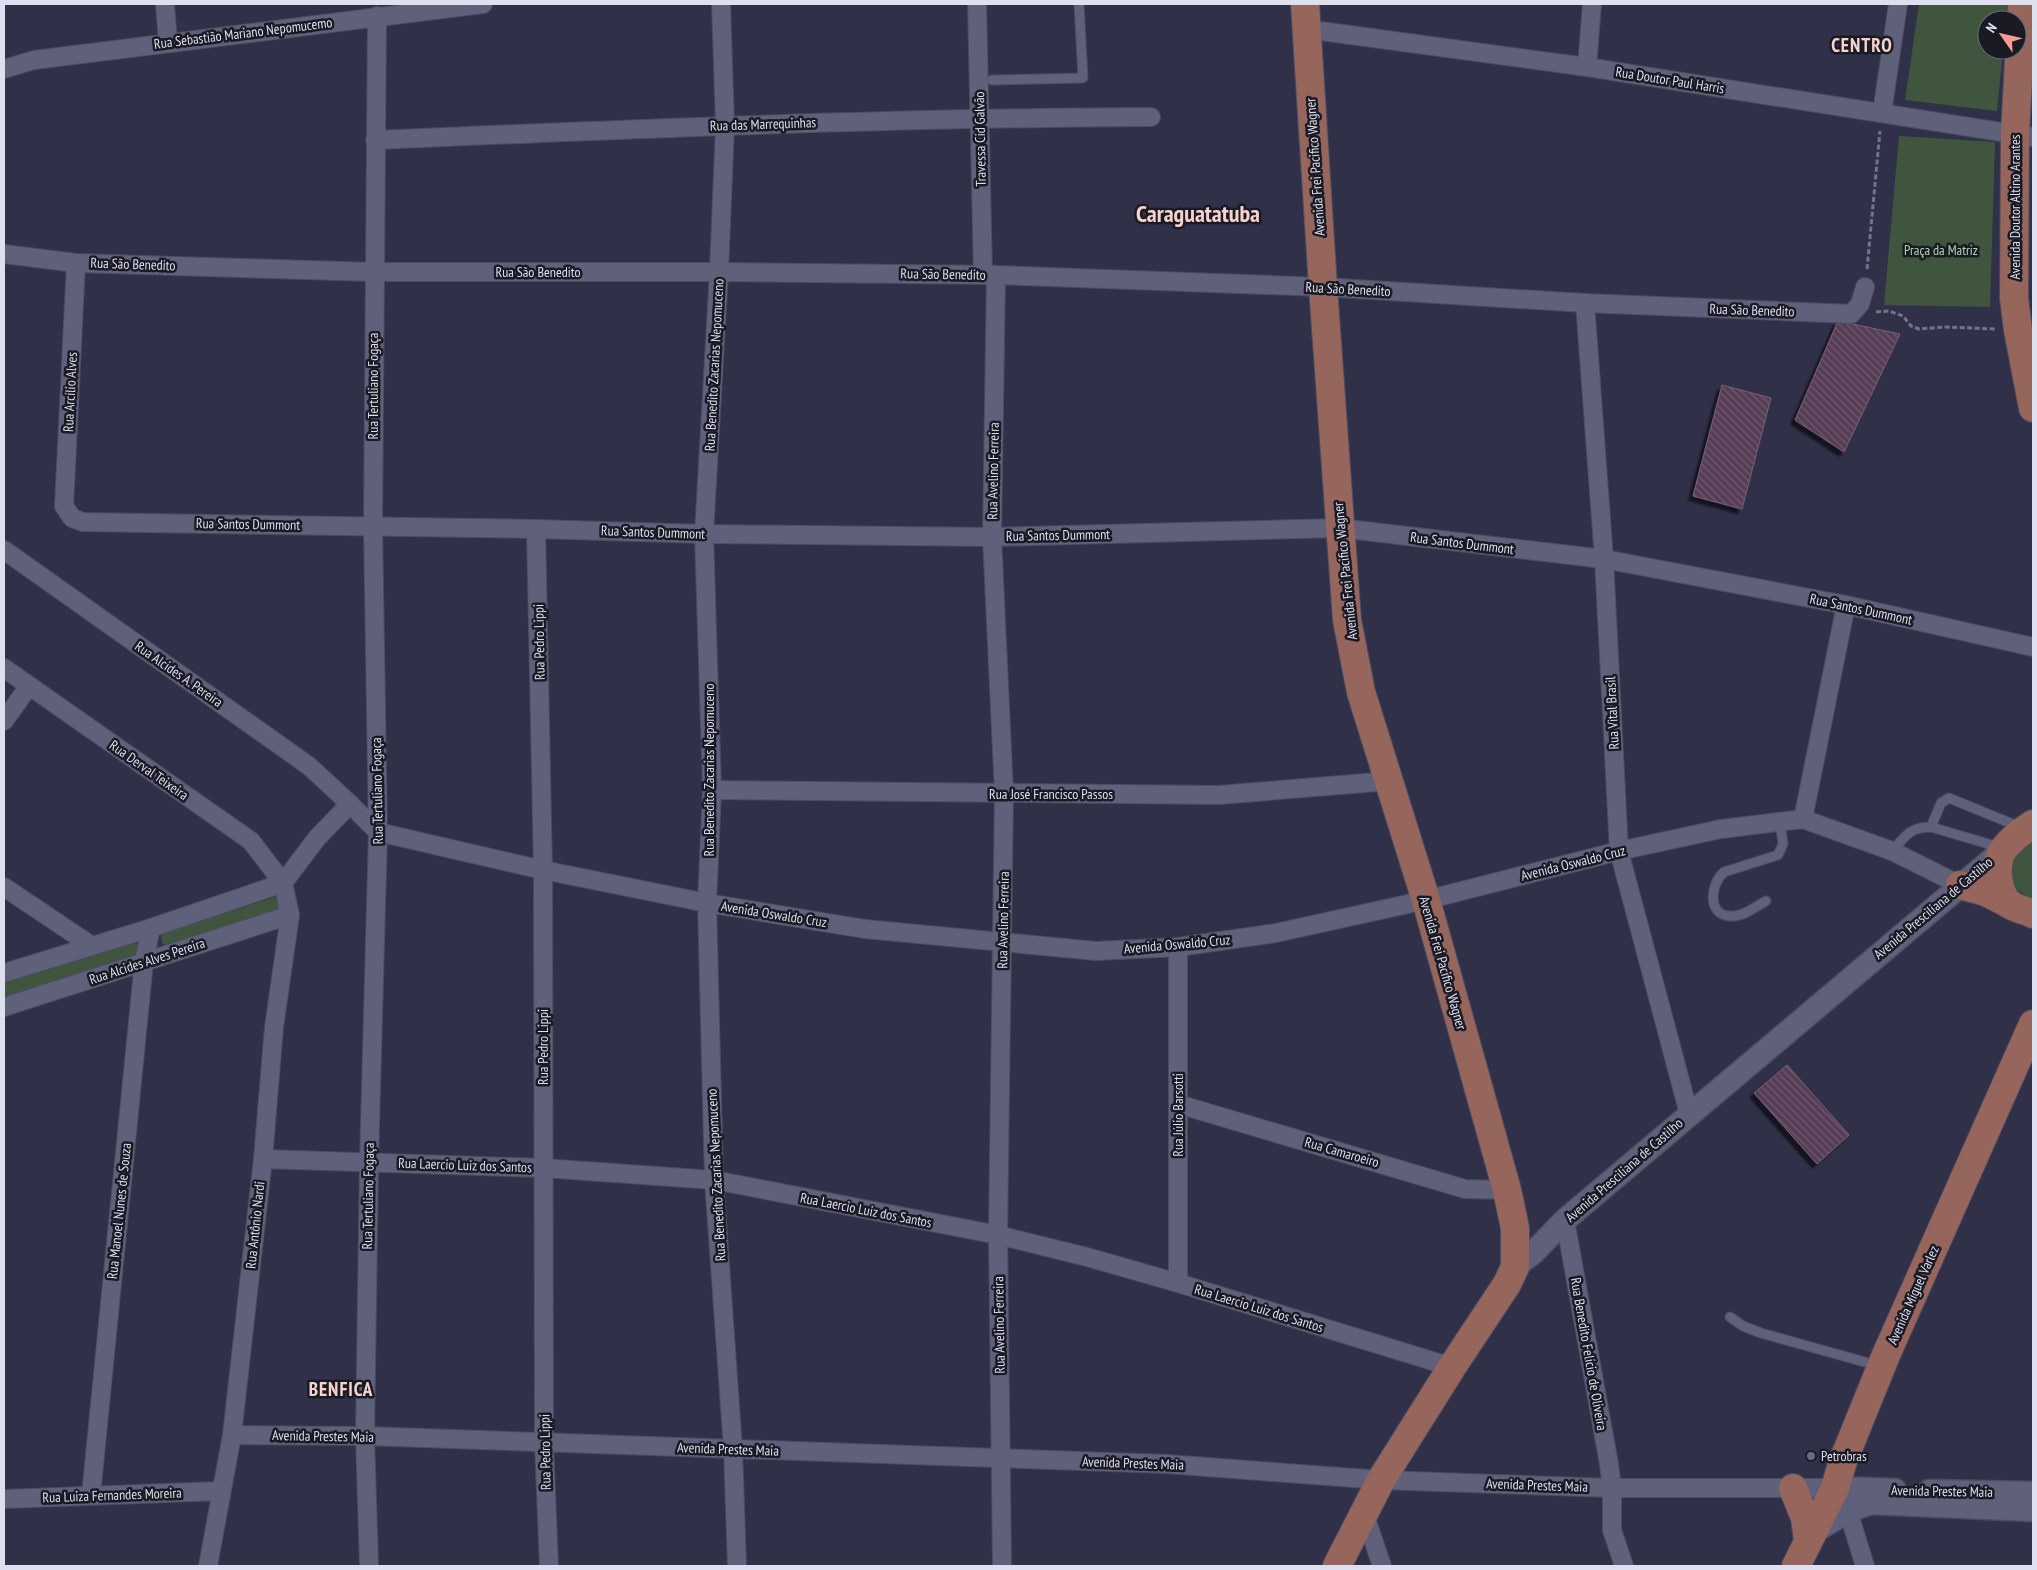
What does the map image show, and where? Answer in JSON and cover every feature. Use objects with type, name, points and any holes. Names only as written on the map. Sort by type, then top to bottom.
[{"type":"main road","name":"Avenida Doutor Altino Arantes","points":[[2022,4],[2024,136],[2014,298],[2026,331],[2033,408]]},
{"type":"main road","name":"Avenida Frei Pacifico Wagner","points":[[1306,17],[1322,287],[1339,528],[1349,629],[1361,692],[1426,900],[1507,1190],[1515,1228],[1515,1267]]},
{"type":"main road","points":[[2022,909],[2002,893],[1999,874],[2003,850],[2016,836],[2030,827]]},
{"type":"main road","points":[[1960,885],[1986,892],[2022,909]]},
{"type":"main road","name":"Avenida Miguel Varlez","points":[[1796,1566],[1810,1537],[1842,1500],[1843,1461],[1881,1367],[2032,1029]]},
{"type":"main road","name":"Avenida Presciliana de Castilho","points":[[1337,1566],[1381,1480],[1507,1284],[1515,1267]]},
{"type":"main road","points":[[1793,1488],[1805,1518],[1810,1537]]},
{"type":"street","points":[[165,4],[168,42]]},
{"type":"street","name":"Rua Sebastião Mariano Nepomucemo","points":[[4,69],[34,60],[483,4]]},
{"type":"street","name":"Rua Benedito Zacarias Nepomuceno","points":[[721,4],[724,124],[719,272],[704,534],[712,790],[707,903],[714,1180],[733,1449],[737,1566]]},
{"type":"street","name":"Travessa Cid Galvão","points":[[977,4],[979,118],[990,275]]},
{"type":"street","points":[[1587,67],[1592,4]]},
{"type":"street","points":[[1882,113],[1898,4]]},
{"type":"street","name":"Rua Tertuliano Fogaça","points":[[369,1566],[365,1436],[369,1162],[378,832],[373,526],[377,16]]},
{"type":"street","name":"Rua Doutor Paul Harris","points":[[1306,17],[1587,67],[2024,136]]},
{"type":"street","name":"Rua das Marrequinhas","points":[[375,140],[724,124],[979,118],[1151,117]]},
{"type":"street","name":"Rua São Benedito","points":[[4,254],[76,262],[374,272],[719,272],[990,275],[1322,287],[1585,303],[1851,314]]},
{"type":"street","name":"Rua Arcílio Alves","points":[[72,518],[64,506],[76,262]]},
{"type":"street","name":"Rua Avelino Ferreira","points":[[990,275],[992,537],[1004,793],[998,1235],[1002,1566]]},
{"type":"street","points":[[1851,314],[1860,304],[1865,287]]},
{"type":"street","name":"Rua Vital Brasil","points":[[1585,303],[1604,559],[1619,851],[1689,1114]]},
{"type":"street","name":"Rua Santos Dummont","points":[[72,518],[83,522],[536,529],[704,534],[992,537],[1339,528],[1604,559],[1846,605],[2033,647]]},
{"type":"street","name":"Rua Pedro Lippi","points":[[536,529],[543,870],[544,1443],[549,1566]]},
{"type":"street","name":"Rua Alcides A. Pereira","points":[[4,550],[309,766],[378,832]]},
{"type":"street","points":[[1803,819],[1846,605]]},
{"type":"street","name":"Rua Derval Teixeira","points":[[4,668],[251,841],[283,883]]},
{"type":"street","points":[[4,721],[29,686]]},
{"type":"street","name":"Rua José Francisco Passos","points":[[712,790],[1219,795],[1389,782]]},
{"type":"street","points":[[4,973],[151,928],[283,883],[317,838],[350,804]]},
{"type":"street","name":"Avenida Oswaldo Cruz","points":[[378,832],[543,870],[707,903],[865,929],[1096,951],[1178,947],[1276,933],[1426,900],[1619,851],[1721,829],[1803,819],[1892,851],[1960,885]]},
{"type":"street","name":"Avenida Presciliana de Castilho","points":[[1515,1267],[1533,1253],[1564,1220],[2003,850]]},
{"type":"street","name":"Rua Antônio Nardi","points":[[208,1566],[232,1435],[263,1159],[274,1027],[290,915],[283,883]]},
{"type":"street","points":[[4,887],[92,946]]},
{"type":"street","name":"Rua Alcides Alves Pereira","points":[[4,1007],[290,915]]},
{"type":"street","name":"Rua Manoel Nunes de Souza","points":[[91,1495],[144,962],[151,928]]},
{"type":"street","name":"Rua Júlio Barsotti","points":[[1178,947],[1178,1283]]},
{"type":"street","name":"Rua Camaroeiro","points":[[1178,1104],[1465,1189],[1507,1190]]},
{"type":"street","name":"Rua Laercio Luiz dos Santos","points":[[263,1159],[543,1168],[714,1180],[998,1235],[1178,1283],[1452,1368]]},
{"type":"street","name":"Rua Benedito Felício de Oliveira","points":[[1564,1220],[1612,1488],[1612,1530],[1624,1566]]},
{"type":"street","name":"Avenida Prestes Maia","points":[[232,1435],[365,1436],[1167,1464],[1381,1480],[1612,1488],[1793,1488],[1842,1500],[1871,1503],[2033,1510]]},
{"type":"street","name":"Rua Luiza Fernandes Moreira","points":[[4,1499],[221,1491]]},
{"type":"street","name":"Avenida Prestes Maia","points":[[1842,1500],[2033,1493]]},
{"type":"street","points":[[1842,1500],[1865,1566]]},
{"type":"street","points":[[1364,1514],[1382,1566]]},
{"type":"lane","points":[[992,80],[1083,78],[1079,4]]},
{"type":"lane","points":[[1932,827],[1942,803],[1949,798],[2030,827]]},
{"type":"lane","points":[[1766,901],[1740,915],[1728,916],[1716,908],[1713,899],[1713,888],[1718,877],[1724,872],[1778,855],[1783,844],[1780,822]]},
{"type":"lane","points":[[1892,851],[1914,828],[1932,827],[2003,850]]},
{"type":"lane","points":[[1730,1317],[1743,1326],[1761,1334],[1881,1367]]},
{"type":"path","points":[[1865,287],[1882,113]]},
{"type":"path","points":[[1851,314],[1890,311],[1904,316],[1912,326],[1919,329],[1944,327],[2026,331]]},
{"type":"green space","points":[[1919,4],[2007,4],[2007,10],[1977,10],[1977,60],[2002,60],[1997,111],[1905,100]]},
{"type":"green space","name":"Praça da Matriz","points":[[1899,136],[1995,142],[1990,307],[1884,305]]},
{"type":"green space","points":[[2033,834],[2033,901],[2010,885],[2011,854]]},
{"type":"green space","points":[[278,896],[286,907],[167,947],[162,943],[161,936],[165,932]]},
{"type":"green space","points":[[134,943],[140,945],[141,954],[4,1001],[4,983]]},
{"type":"building","points":[[1838,321],[1900,334],[1844,452],[1795,420]]},
{"type":"building","points":[[1722,385],[1771,398],[1742,509],[1693,496]]},
{"type":"building","points":[[1787,1065],[1849,1135],[1817,1164],[1754,1093]]},
{"type":"place","name":"Petrobras","points":[[1811,1456]]},
{"type":"district","name":"CENTRO","points":[[1862,45]]},
{"type":"district","name":"Caraguatatuba","points":[[1198,214]]},
{"type":"district","name":"BENFICA","points":[[341,1389]]}]
